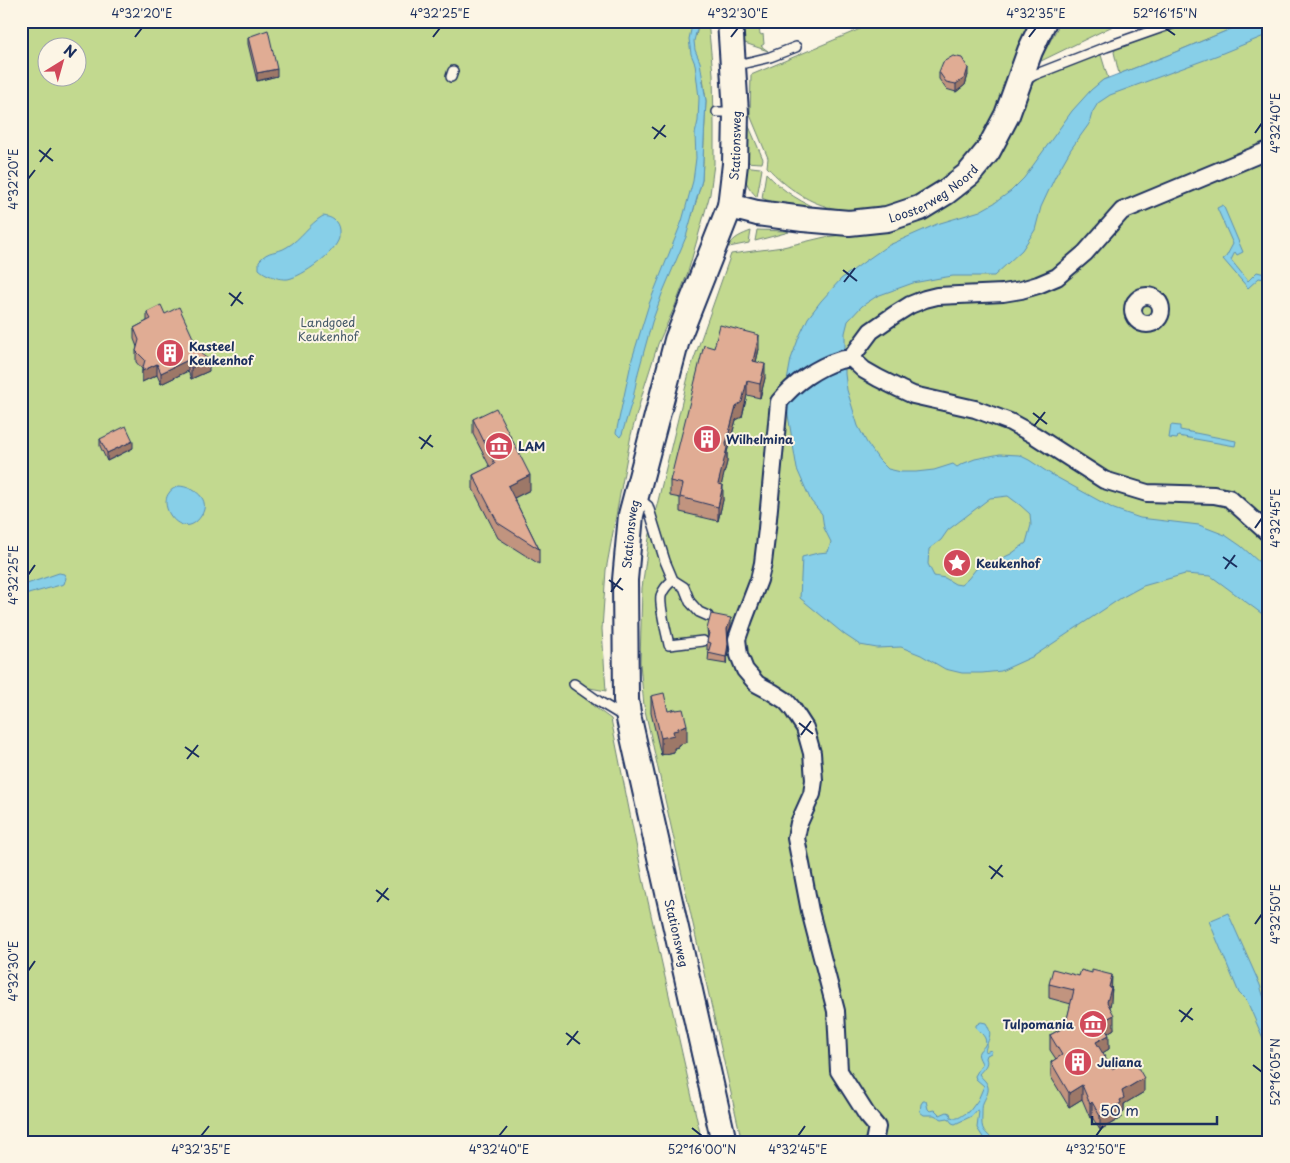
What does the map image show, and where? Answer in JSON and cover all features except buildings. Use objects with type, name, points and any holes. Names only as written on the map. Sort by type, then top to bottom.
[{"type":"main road","name":"Stationsweg","points":[[724,1142],[629,719],[626,700],[625,580],[631,515],[677,340],[730,206],[735,164],[726,112],[733,66],[730,21]]},
{"type":"main road","name":"Loosterweg Noord","points":[[730,206],[803,219],[849,223],[887,219],[920,208],[946,192],[969,174],[988,151],[1007,116],[1030,51],[1044,21]]},
{"type":"street","points":[[874,1142],[877,1127],[866,1115],[839,1071],[836,1011],[810,911],[796,838],[799,823],[812,794],[814,780],[812,753],[805,728],[792,708],[786,701],[757,684],[745,670],[739,655],[737,639],[759,580],[762,563],[779,402],[783,396],[813,373],[850,358],[871,331],[910,305],[937,296],[1003,293],[1038,285],[1057,276],[1086,253],[1122,211],[1269,150]]},
{"type":"street","points":[[850,358],[871,374],[913,395],[975,409],[1010,422],[1040,438],[1104,480],[1147,493],[1214,495],[1229,498],[1269,534]]},
{"type":"lane","points":[[1019,83],[1106,47],[1180,21]]},
{"type":"lane","points":[[733,66],[770,57],[796,47]]},
{"type":"lane","points":[[635,498],[648,506],[673,580],[684,587],[690,602],[699,612],[708,616]]},
{"type":"lane","points":[[673,580],[666,587],[661,597],[669,645],[703,641]]},
{"type":"lane","points":[[574,684],[598,702],[629,719]]},
{"type":"green space","name":"Landgoed Keukenhof","points":[[21,21],[693,21],[696,36],[699,21],[708,21],[713,74],[714,125],[714,164],[710,194],[688,272],[658,344],[631,435],[606,570],[602,629],[606,691],[590,688],[592,705],[611,719],[643,879],[702,1142],[21,1142]],"holes":[[[703,78],[706,101],[702,180],[692,216]]]},
{"type":"green space","points":[[737,21],[758,21],[760,34],[763,34],[764,44],[761,46],[768,51],[739,41]]},
{"type":"green space","points":[[879,21],[1030,21],[1014,59],[1003,99],[994,119],[980,144],[957,168],[927,190],[911,199],[893,205],[857,210],[838,209],[818,204],[799,194],[767,167],[768,158],[750,115],[751,75]]},
{"type":"green space","points":[[1061,21],[1123,21],[1039,62]]},
{"type":"green space","points":[[1180,21],[1197,24],[1208,21],[1250,21],[1119,74],[1114,52],[1118,44]]},
{"type":"green space","name":"Keukenhof","points":[[1269,23],[1269,1142],[742,1142],[644,706],[640,663],[642,588],[649,538],[689,373],[731,254],[783,247],[825,237],[891,229],[1000,153],[1014,130],[1031,82],[1090,55],[1101,55],[1108,78],[1093,89]]},
{"type":"green space","points":[[745,117],[763,159],[762,163],[743,162]]},
{"type":"green space","points":[[743,166],[762,169],[757,197],[747,183]]},
{"type":"green space","points":[[766,173],[779,186],[794,196],[826,213],[796,209],[762,198]]},
{"type":"green space","points":[[757,230],[786,231],[789,232],[755,241]]},
{"type":"green space","points":[[751,231],[749,243],[729,247],[735,239]]},
{"type":"green space","points":[[660,900],[716,1142],[710,1142],[675,983]]},
{"type":"water","points":[[693,21],[699,21],[694,41],[695,50],[700,62],[706,101],[702,180],[686,237],[652,322],[633,398],[620,437],[616,433],[632,359],[649,304],[682,221],[693,181],[699,98],[695,64],[691,54],[689,39]]},
{"type":"water","points":[[1250,21],[1269,21],[1269,34],[1110,95],[1098,103],[1092,113],[1089,124],[1071,149],[1055,177],[1041,207],[1035,230],[1022,250],[994,276],[953,276],[913,283],[877,296],[862,306],[848,321],[845,333],[847,390],[858,426],[867,443],[888,469],[901,472],[916,472],[934,470],[953,464],[957,467],[975,459],[1000,454],[1019,455],[1114,509],[1140,518],[1199,525],[1225,535],[1241,546],[1269,571],[1269,619],[1211,576],[1185,574],[1143,586],[1121,598],[1034,656],[1001,671],[962,673],[945,669],[921,655],[901,647],[877,648],[860,645],[800,598],[802,557],[828,552],[831,542],[824,528],[822,514],[811,501],[797,469],[788,415],[787,381],[791,359],[808,318],[841,279],[887,246],[937,224],[980,211],[1011,191],[1024,178],[1072,111],[1103,80]],"holes":[[[1008,496],[1030,514],[1031,525],[1026,543],[1011,554],[996,561],[984,563],[961,585],[945,578],[934,576],[928,564],[929,549],[941,540],[948,530],[990,498]]]},
{"type":"water","points":[[1223,205],[1243,252],[1237,255],[1235,252],[1231,260],[1248,281],[1257,272],[1269,275],[1269,280],[1259,278],[1248,288],[1223,259],[1233,244],[1217,208]]},
{"type":"water","points":[[323,216],[332,218],[336,222],[339,238],[331,250],[318,263],[288,279],[272,277],[259,269],[259,261],[263,257],[292,244],[313,223]]},
{"type":"water","points":[[1171,425],[1180,426],[1180,430],[1236,441],[1235,446],[1178,436],[1177,439],[1169,438]]},
{"type":"water","points":[[179,486],[195,491],[203,499],[204,510],[194,523],[180,524],[169,514],[166,499],[172,490]]},
{"type":"water","points":[[59,573],[64,574],[66,578],[64,584],[21,596],[21,586]]},
{"type":"water","points":[[1228,913],[1269,1009],[1269,1052],[1247,1001],[1239,993],[1209,921]]},
{"type":"water","points":[[981,1022],[986,1023],[990,1031],[985,1052],[992,1051],[987,1055],[986,1065],[979,1074],[988,1087],[982,1106],[982,1125],[995,1142],[986,1142],[977,1128],[979,1111],[977,1110],[972,1116],[955,1124],[948,1118],[942,1119],[934,1115],[924,1115],[920,1112],[921,1104],[923,1101],[926,1101],[930,1111],[935,1110],[940,1115],[947,1112],[950,1113],[951,1117],[956,1118],[969,1112],[978,1100],[984,1086],[975,1076],[982,1064],[979,1056],[980,1050],[986,1042],[984,1036],[976,1028],[976,1025]]},
{"type":"place","name":"Kasteel Keukenhof","points":[[170,353]]},
{"type":"place","name":"Wilhelmina","points":[[707,439]]},
{"type":"place","name":"LAM","points":[[499,446]]},
{"type":"place","name":"Keukenhof","points":[[957,563]]},
{"type":"place","name":"Tulpomania","points":[[1093,1024]]},
{"type":"place","name":"Juliana","points":[[1078,1062]]}]
